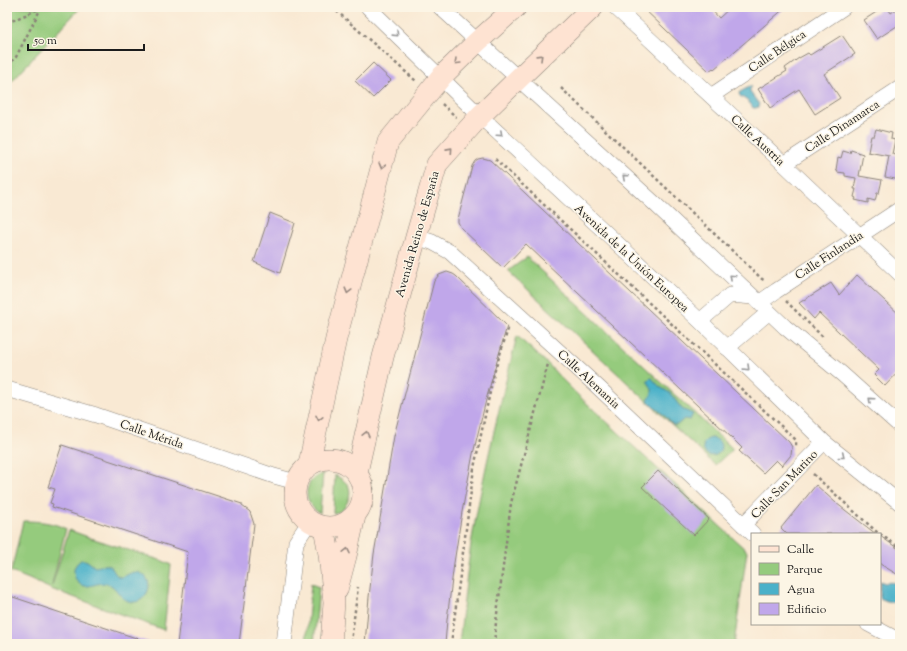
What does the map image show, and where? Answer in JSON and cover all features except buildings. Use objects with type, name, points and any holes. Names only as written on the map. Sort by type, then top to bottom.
[{"type":"street","name":"Avenida de la Unión Europea","points":[[368,7],[435,85],[475,122],[612,238],[700,321],[824,442],[900,503]]},
{"type":"street","points":[[440,7],[654,203],[785,327],[842,374],[900,426]]},
{"type":"street","points":[[309,464],[336,339],[388,142],[435,85],[477,42],[516,7]]},
{"type":"street","name":"Avenida Reino de España","points":[[365,475],[383,357],[437,164],[475,122],[593,7]]},
{"type":"street","name":"Calle Austria","points":[[615,7],[900,274]]},
{"type":"street","name":"Calle Bélgica","points":[[711,96],[844,7]]},
{"type":"street","name":"Calle Dinamarca","points":[[784,164],[900,88]]},
{"type":"street","name":"Calle Finlandia","points":[[727,348],[761,304],[776,291],[900,209]]},
{"type":"street","name":"Calle Alemania","points":[[416,237],[432,242],[450,252],[599,388],[748,530]]},
{"type":"street","points":[[700,321],[730,295],[761,304]]},
{"type":"street","name":"Calle Mérida","points":[[7,389],[96,415],[296,482]]},
{"type":"street","name":"Calle San Marino","points":[[748,530],[802,465],[824,442]]},
{"type":"street","points":[[334,602],[346,556],[362,515],[361,506],[364,494],[362,482],[365,475],[347,463],[335,458],[322,459],[309,464],[303,469],[296,482],[294,491],[296,503],[301,513],[317,524],[336,527],[362,515]]},
{"type":"street","points":[[317,524],[329,554],[334,602],[331,644]]},
{"type":"street","points":[[284,644],[296,542],[317,524]]},
{"type":"street","points":[[870,625],[900,641]]},
{"type":"path","points":[[7,23],[42,7]]},
{"type":"path","points":[[7,66],[16,57],[42,7]]},
{"type":"path","points":[[332,7],[435,85],[475,122]]},
{"type":"path","points":[[561,88],[757,275],[766,281],[826,340]]},
{"type":"path","points":[[495,158],[796,440],[797,460],[879,533]]},
{"type":"path","points":[[451,644],[474,468],[494,373],[511,322]]},
{"type":"path","points":[[494,644],[511,503],[548,364],[551,360]]},
{"type":"path","points":[[362,515],[373,489],[365,475]]},
{"type":"path","points":[[881,535],[900,548]]},
{"type":"path","points":[[351,644],[358,583]]},
{"type":"green space","points":[[7,7],[81,7],[7,86]]},
{"type":"green space","points":[[527,257],[733,449],[715,465],[508,271]]},
{"type":"green space","points":[[517,336],[548,364],[580,397],[747,551],[734,644],[459,644],[471,544],[492,440]]},
{"type":"green space","points":[[323,473],[320,513],[312,507],[308,498],[307,489],[312,480]]},
{"type":"green space","points":[[335,475],[348,485],[350,492],[348,500],[342,510],[333,513]]},
{"type":"green space","points":[[23,521],[45,522],[66,529],[52,586],[69,530],[171,565],[164,630],[51,589],[11,572]]},
{"type":"green space","points":[[311,584],[319,587],[314,644],[306,644]]},
{"type":"water","points":[[750,86],[752,87],[750,92],[759,104],[756,108],[753,108],[749,102],[739,94],[741,91]]},
{"type":"water","points":[[651,377],[660,387],[670,393],[682,409],[693,414],[690,420],[684,419],[677,425],[673,425],[649,402],[648,399],[652,394],[652,390],[647,381]]},
{"type":"water","points":[[712,438],[718,441],[721,447],[718,453],[712,456],[706,453],[703,447],[706,441]]},
{"type":"water","points":[[81,560],[87,561],[95,567],[107,565],[120,577],[134,572],[140,573],[146,577],[148,582],[149,588],[147,593],[143,598],[133,602],[123,598],[111,585],[104,583],[84,586],[80,584],[75,578],[74,569]]},
{"type":"water","points":[[881,581],[885,583],[891,582],[900,585],[900,599],[895,602],[881,598]]}]
